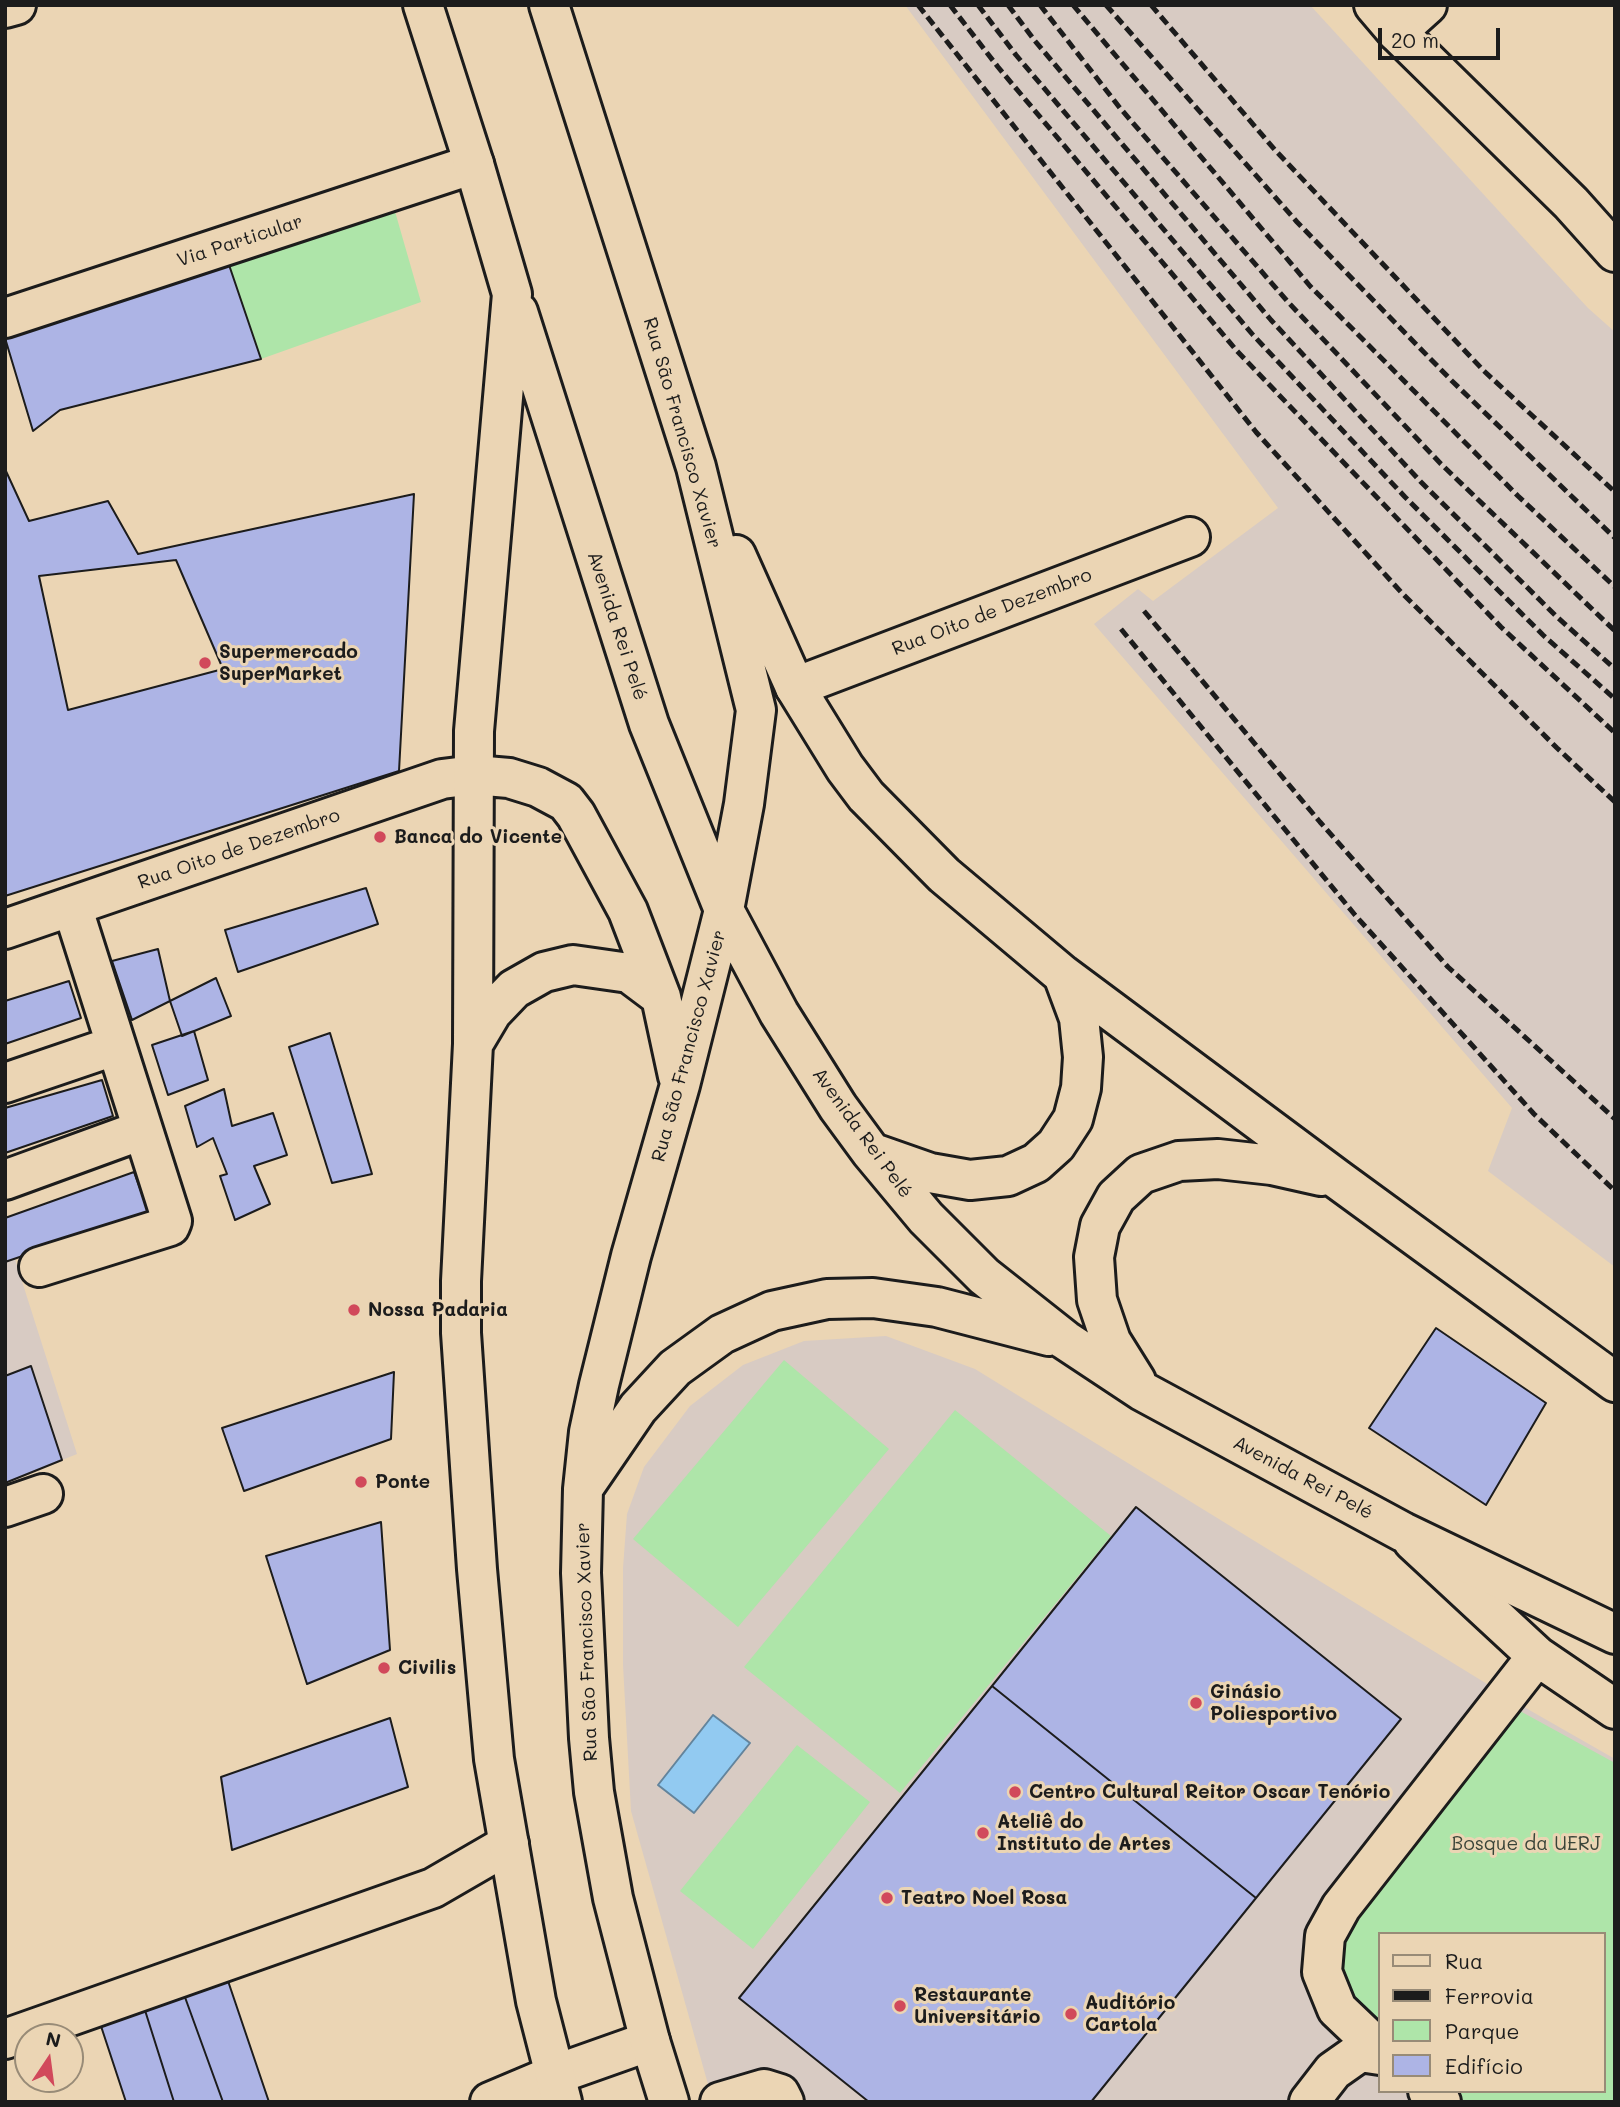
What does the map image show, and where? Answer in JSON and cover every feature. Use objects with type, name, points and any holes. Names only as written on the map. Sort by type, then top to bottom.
[{"type":"main road","points":[[5,8],[16,5]]},
{"type":"main road","points":[[424,5],[512,294],[474,731],[473,1044],[461,1281],[461,1333],[477,1569],[493,1745],[536,2001],[558,2088]]},
{"type":"main road","name":"Rua São Francisco Xavier","points":[[550,5],[696,467],[756,710],[744,804],[724,910],[599,1385],[589,1432],[583,1489],[581,1573],[594,1792],[613,1898],[650,2041],[669,2102]]},
{"type":"main road","points":[[1427,5],[1385,19],[1571,203],[1615,252]]},
{"type":"main road","name":"Via Particular","points":[[5,318],[474,164]]},
{"type":"main road","name":"Avenida Rei Pelé","points":[[512,294],[649,724],[724,910],[779,1013],[838,1107],[871,1152],[926,1217],[984,1276],[1065,1340],[1142,1391],[1403,1532],[1615,1634]]},
{"type":"main road","points":[[696,467],[795,687],[845,768],[866,796],[944,875],[1063,975],[1337,1180],[1615,1382]]},
{"type":"main road","name":"Rua Oito de Dezembro","points":[[795,687],[1190,537]]},
{"type":"main road","name":"Rua Oito de Dezembro","points":[[5,929],[442,779],[474,775],[509,778],[538,787],[566,802],[587,832],[628,911],[661,997],[680,1085]]},
{"type":"main road","points":[[38,1267],[170,1226],[172,1221],[114,1046],[72,906]]},
{"type":"main road","points":[[473,1044],[492,1012],[514,989],[544,972],[573,965],[629,973],[661,997]]},
{"type":"main road","points":[[871,1152],[930,1173],[970,1180],[1008,1176],[1036,1163],[1056,1145],[1073,1119],[1081,1088],[1083,1057],[1079,1018],[1063,975]]},
{"type":"main road","points":[[5,1083],[114,1046]]},
{"type":"main road","points":[[5,1180],[142,1130]]},
{"type":"main road","points":[[1142,1391],[1111,1341],[1097,1300],[1094,1257],[1100,1226],[1116,1197],[1142,1174],[1180,1161],[1219,1159],[1272,1164],[1337,1180]]},
{"type":"main road","points":[[583,1489],[638,1408],[675,1368],[722,1334],[772,1311],[827,1299],[873,1298],[937,1307],[1065,1340]]},
{"type":"main road","points":[[5,1507],[43,1494]]},
{"type":"main road","points":[[1403,1532],[1537,1656],[1615,1709]]},
{"type":"main road","points":[[1378,2050],[1337,2009],[1322,1972],[1325,1936],[1341,1907],[1537,1656]]},
{"type":"main road","points":[[5,2039],[433,1888],[509,1844]]},
{"type":"main road","points":[[491,2102],[558,2088],[650,2041]]},
{"type":"main road","points":[[1310,2102],[1333,2071],[1360,2052],[1378,2052]]},
{"type":"main road","points":[[720,2102],[764,2089],[780,2094],[784,2102]]},
{"type":"shaded area","points":[[905,5],[1310,5],[1588,308],[1615,332],[1615,1267],[1488,1171],[1512,1108],[1094,624],[1138,589],[1153,601],[1278,508]]},
{"type":"shaded area","points":[[5,1228],[77,1454],[5,1483]]},
{"type":"shaded area","points":[[886,1336],[975,1369],[1531,1711],[1615,1759],[1615,2102],[713,2102],[631,1811],[623,1665],[623,1568],[627,1514],[644,1467],[690,1406],[743,1365],[804,1341]]},
{"type":"green space","points":[[392,201],[421,302],[261,359],[226,256]]},
{"type":"green space","points":[[784,1360],[889,1449],[738,1627],[633,1539]]},
{"type":"green space","points":[[955,1410],[1111,1536],[900,1793],[744,1667]]},
{"type":"green space","name":"Bosque da UERJ","points":[[1520,1711],[1615,1763],[1615,2102],[1458,2102],[1447,2093],[1606,2093],[1606,1932],[1378,1932],[1378,2029],[1355,2003],[1333,1955],[1352,1918]]},
{"type":"green space","points":[[797,1745],[870,1802],[753,1949],[680,1891]]},
{"type":"water","points":[[713,1715],[750,1743],[694,1813],[658,1785]]},
{"type":"building","points":[[226,256],[261,359],[60,410],[33,431],[5,338],[5,326]]},
{"type":"building","name":"Supermercado SuperMarket","points":[[5,469],[29,521],[108,501],[138,554],[414,494],[399,771],[5,896]]},
{"type":"building","points":[[176,560],[223,669],[68,710],[39,576]]},
{"type":"building","points":[[366,888],[378,924],[238,972],[225,930]]},
{"type":"building","points":[[158,949],[170,1001],[132,1020],[112,961]]},
{"type":"building","points":[[216,978],[231,1016],[182,1036],[170,1001]]},
{"type":"building","points":[[69,981],[81,1018],[5,1044],[5,1001]]},
{"type":"building","points":[[194,1031],[208,1080],[168,1095],[152,1045]]},
{"type":"building","points":[[330,1033],[372,1174],[332,1183],[289,1047]]},
{"type":"building","points":[[102,1080],[113,1116],[5,1153],[5,1108]]},
{"type":"building","points":[[224,1089],[232,1126],[273,1113],[287,1155],[254,1166],[270,1204],[235,1220],[220,1176],[227,1174],[213,1138],[197,1147],[185,1106]]},
{"type":"building","points":[[134,1172],[149,1213],[5,1262],[5,1218]]},
{"type":"building","points":[[1436,1328],[1546,1403],[1486,1505],[1369,1428]]},
{"type":"building","points":[[31,1366],[62,1460],[5,1483],[5,1376]]},
{"type":"building","points":[[394,1372],[391,1439],[244,1491],[222,1428]]},
{"type":"building","name":"Ginásio Poliesportivo","points":[[1136,1507],[1401,1719],[1256,1898],[992,1686]]},
{"type":"building","points":[[381,1522],[390,1650],[307,1684],[266,1556]]},
{"type":"building","name":"Centro Cultural Reitor Oscar Tenório","points":[[992,1686],[1256,1898],[1091,2102],[869,2102],[739,1998]]},
{"type":"building","points":[[390,1718],[408,1787],[232,1850],[221,1777]]},
{"type":"building","points":[[226,1975],[269,2102],[223,2102],[182,1989]]},
{"type":"building","points":[[182,1989],[223,2102],[174,2102],[143,2004]]},
{"type":"building","points":[[143,2004],[174,2102],[126,2102],[98,2017]]},
{"type":"railway","points":[[918,5],[1256,432],[1401,592],[1615,802]]},
{"type":"railway","points":[[950,5],[998,67],[1237,351],[1501,627],[1615,733]]},
{"type":"railway","points":[[978,5],[1016,55],[1253,335],[1405,497],[1543,635],[1615,699]]},
{"type":"railway","points":[[1008,5],[1035,41],[1271,320],[1421,482],[1557,617],[1615,669]]},
{"type":"railway","points":[[1040,5],[1120,108],[1288,302],[1441,464],[1615,631]]},
{"type":"railway","points":[[1073,5],[1310,286],[1518,496],[1615,587]]},
{"type":"railway","points":[[1106,5],[1297,222],[1452,381],[1615,538]]},
{"type":"railway","points":[[1151,5],[1275,150],[1484,371],[1615,492]]},
{"type":"railway","points":[[1144,611],[1320,822],[1448,967],[1615,1119]]},
{"type":"railway","points":[[1121,629],[1355,915],[1534,1114],[1615,1191]]},
{"type":"place","name":"Supermercado SuperMarket","points":[[205,663]]},
{"type":"place","name":"Banca do Vicente","points":[[380,837]]},
{"type":"place","name":"Nossa Padaria","points":[[354,1310]]},
{"type":"place","name":"Ponte","points":[[361,1482]]},
{"type":"place","name":"Civilis","points":[[384,1668]]},
{"type":"place","name":"Ginásio Poliesportivo","points":[[1196,1703]]},
{"type":"place","name":"Centro Cultural Reitor Oscar Tenório","points":[[1015,1792]]},
{"type":"place","name":"Ateliê do Instituto de Artes","points":[[983,1833]]},
{"type":"place","name":"Teatro Noel Rosa","points":[[887,1898]]},
{"type":"place","name":"Restaurante Universitário","points":[[900,2006]]},
{"type":"place","name":"Auditório Cartola","points":[[1071,2014]]}]
